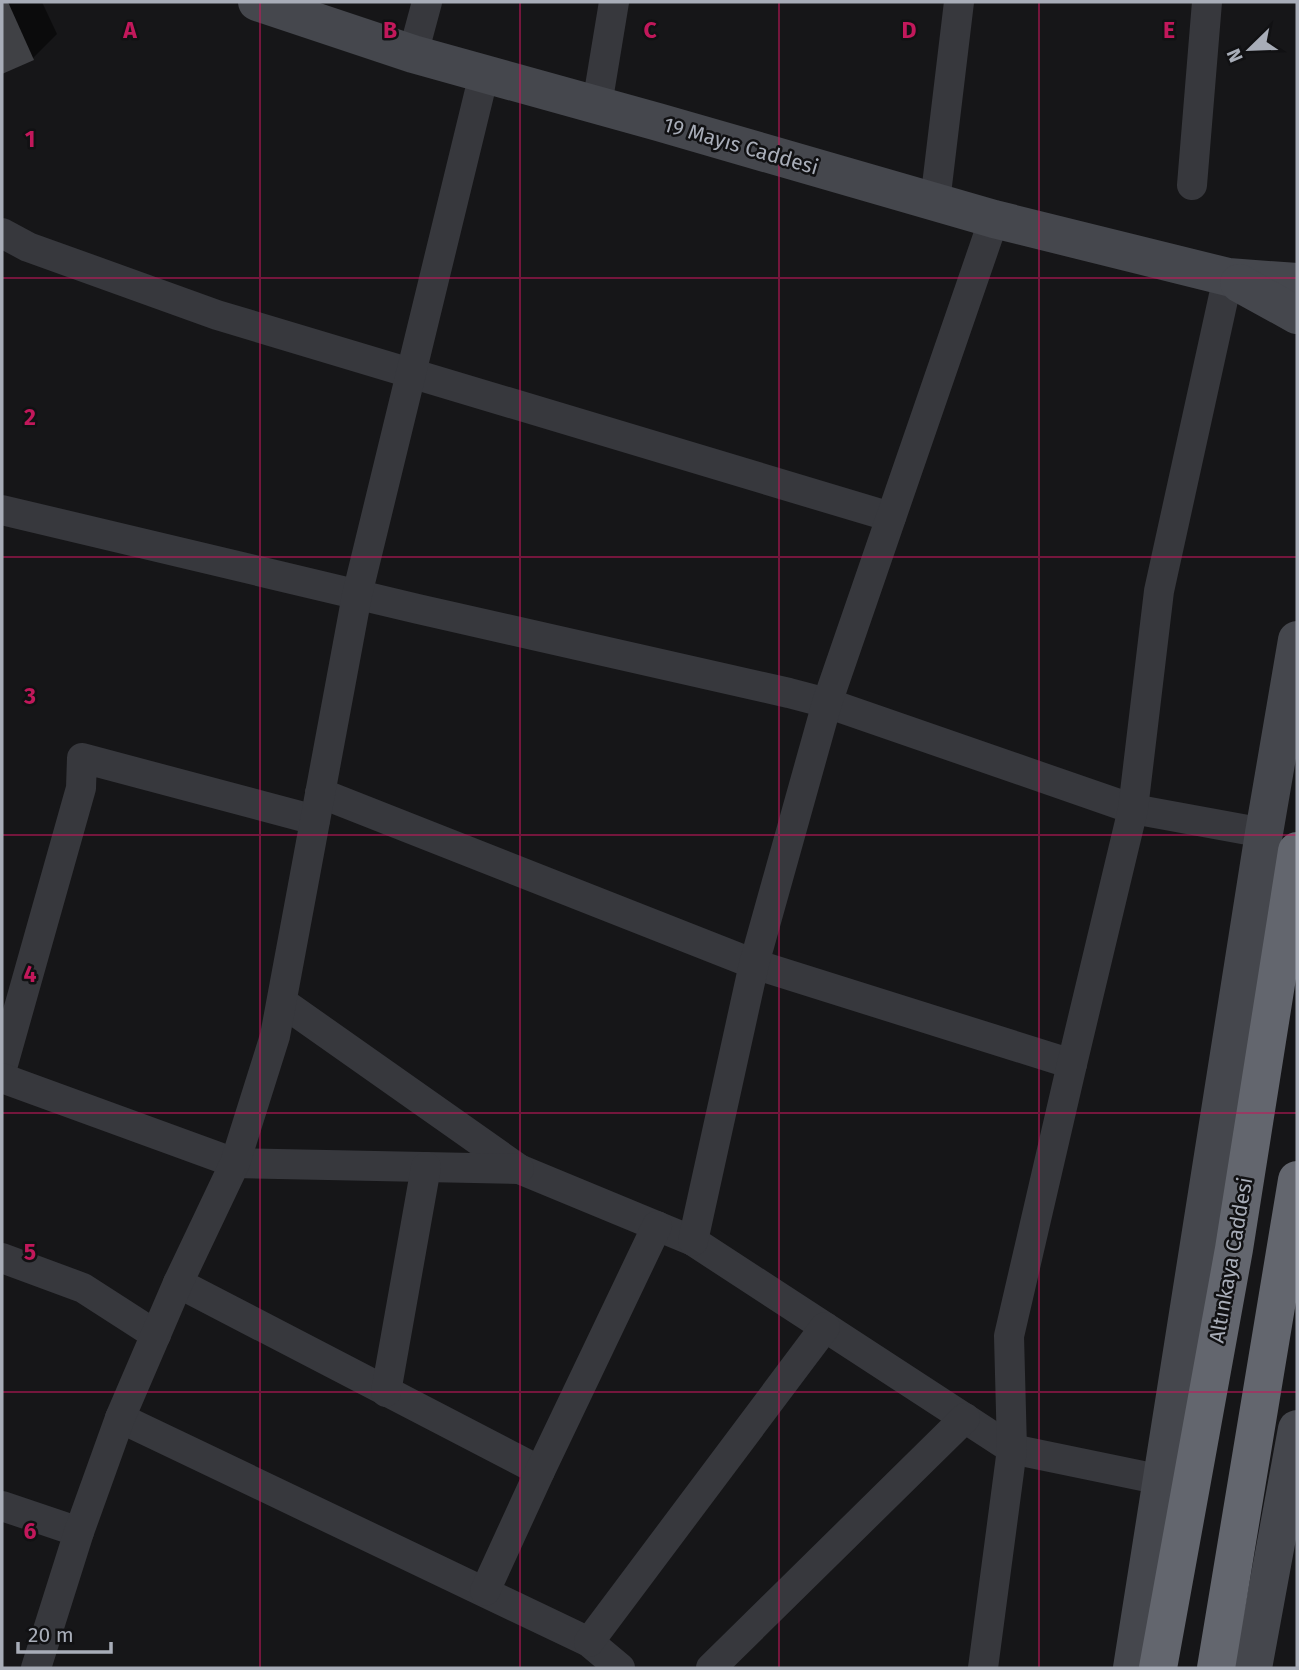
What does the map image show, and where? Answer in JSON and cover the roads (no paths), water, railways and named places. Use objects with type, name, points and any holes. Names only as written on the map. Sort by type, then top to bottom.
[{"type":"highway","name":"Altınkaya Caddesi","points":[[1158,1668],[1234,1249],[1297,851]]},
{"type":"highway","points":[[1216,1668],[1297,1180]]},
{"type":"street","name":"19 Mayıs Caddesi","points":[[257,2],[413,54],[994,219],[1228,277],[1297,282]]},
{"type":"street","points":[[413,54],[428,2]]},
{"type":"street","points":[[597,105],[614,2]]},
{"type":"street","points":[[935,202],[959,2]]},
{"type":"street","points":[[1192,185],[1207,2]]},
{"type":"street","points":[[36,1668],[79,1532],[120,1418],[178,1283],[235,1163],[275,1036],[357,595],[484,74]]},
{"type":"street","points":[[693,1241],[754,964],[827,703],[994,219]]},
{"type":"street","points":[[2,233],[28,247],[217,315],[891,517]]},
{"type":"street","name":"19 Mayıs Caddesi","points":[[1228,277],[1297,315]]},
{"type":"street","points":[[983,1668],[1012,1449],[1009,1336],[1133,809],[1158,592],[1228,277]]},
{"type":"street","points":[[2,510],[357,595],[789,693],[827,703],[1133,809],[1264,833]]},
{"type":"street","points":[[1132,1668],[1297,640]]},
{"type":"street","points":[[2,1068],[81,788],[82,758],[318,807],[754,964],[1072,1064]]},
{"type":"street","points":[[282,1002],[519,1169],[693,1241],[1012,1449],[1162,1480]]},
{"type":"street","points":[[2,1078],[235,1163],[519,1169]]},
{"type":"street","points":[[386,1392],[426,1167]]},
{"type":"street","points":[[485,1591],[657,1226]]},
{"type":"street","points":[[2,1258],[83,1288],[156,1335]]},
{"type":"street","points":[[178,1283],[540,1471]]},
{"type":"street","points":[[589,1642],[825,1327]]},
{"type":"street","points":[[120,1418],[589,1642],[620,1668]]},
{"type":"street","points":[[711,1668],[965,1418]]},
{"type":"street","points":[[1253,1668],[1297,1429]]},
{"type":"street","points":[[2,1506],[79,1532]]}]
